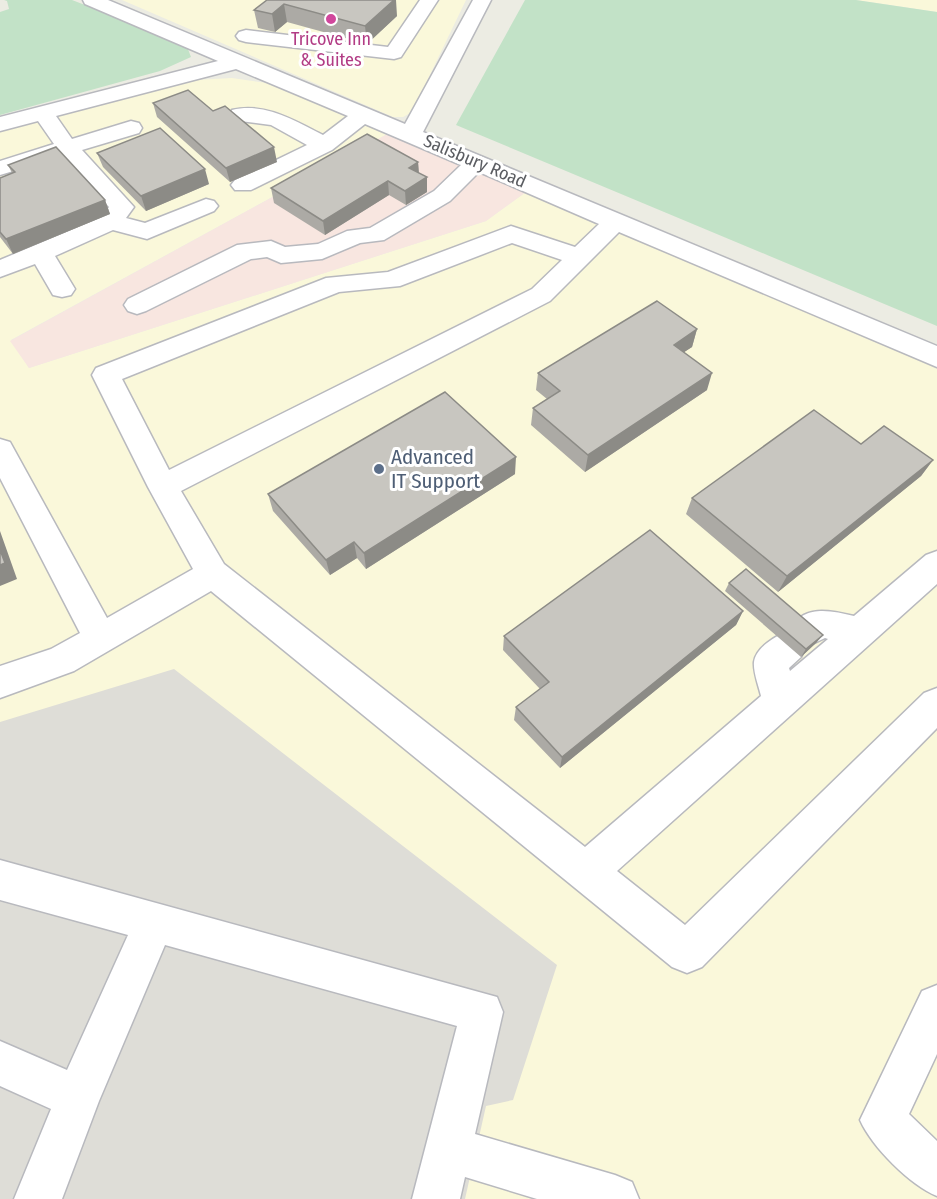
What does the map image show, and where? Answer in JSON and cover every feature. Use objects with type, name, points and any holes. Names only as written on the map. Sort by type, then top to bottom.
[{"type":"street","name":"Salisbury Road","points":[[92,0],[937,357]]},
{"type":"street","points":[[246,36],[368,52],[394,53],[429,0]]},
{"type":"street","points":[[411,134],[482,0]]},
{"type":"street","points":[[0,124],[238,62],[240,44],[258,18]]},
{"type":"street","points":[[0,269],[111,222],[122,207],[66,146],[43,112]]},
{"type":"street","points":[[243,185],[324,145],[364,114]]},
{"type":"street","points":[[240,115],[276,119],[324,145]]},
{"type":"street","points":[[0,168],[131,128]]},
{"type":"street","points":[[137,305],[246,251],[271,249],[281,255],[322,251],[356,236],[375,235],[442,196],[477,162]]},
{"type":"street","points":[[111,222],[147,231],[206,206]]},
{"type":"street","points":[[164,487],[541,295],[616,221]]},
{"type":"street","points":[[580,256],[511,234],[391,280],[335,284],[106,375],[164,487],[213,574],[687,952],[937,704]]},
{"type":"street","points":[[41,253],[62,289]]},
{"type":"street","points":[[0,450],[100,638]]},
{"type":"street","points":[[587,871],[937,564]]},
{"type":"street","points":[[0,682],[62,660],[213,574]]},
{"type":"street","points":[[780,703],[771,663],[797,640],[822,623],[861,632]]},
{"type":"street","points":[[0,880],[482,1012],[436,1199]]},
{"type":"street","points":[[38,1199],[78,1098],[154,923]]},
{"type":"street","points":[[935,1018],[883,1120],[937,1173]]},
{"type":"street","points":[[0,1063],[78,1098]]},
{"type":"street","points":[[448,1149],[615,1199]]},
{"type":"shaded area","points":[[122,0],[466,0],[412,112],[403,117],[393,117]]},
{"type":"shaded area","points":[[856,0],[937,0],[937,12]]},
{"type":"shaded area","points":[[232,78],[267,83],[391,132],[11,340],[29,368],[486,221],[526,192],[937,367],[937,1199],[462,1199],[0,722],[0,131],[195,80]]},
{"type":"shaded area","points":[[391,132],[526,192],[486,221],[29,368],[10,341]]},
{"type":"shaded area","points":[[174,669],[557,965],[513,1100],[486,1106],[465,1199],[0,1199],[0,722]]},
{"type":"green space","points":[[4,0],[72,0],[186,44],[191,57],[160,71],[0,115],[0,12],[9,9],[7,1]]},
{"type":"green space","points":[[525,0],[856,0],[937,12],[937,326],[456,125]]},
{"type":"building","points":[[267,0],[394,0],[365,26],[284,4],[272,14],[254,10]]},
{"type":"building","points":[[188,90],[213,111],[225,106],[274,147],[226,168],[153,103]]},
{"type":"building","points":[[160,128],[205,169],[141,196],[97,153]]},
{"type":"building","points":[[367,134],[418,162],[409,168],[427,177],[405,191],[388,181],[323,221],[271,188]]},
{"type":"building","points":[[56,147],[105,200],[6,239],[0,232],[0,178],[15,172],[8,165]]},
{"type":"building","points":[[657,301],[697,329],[674,345],[712,373],[588,455],[533,408],[560,391],[538,373]]},
{"type":"building","points":[[445,392],[516,457],[364,553],[354,542],[326,560],[268,494]]},
{"type":"building","points":[[814,410],[861,444],[884,426],[933,460],[787,576],[692,498]]},
{"type":"building","points":[[650,530],[743,611],[562,757],[516,707],[549,682],[504,636]]},
{"type":"building","points":[[0,550],[5,563],[0,565]]},
{"type":"building","points":[[746,569],[823,635],[806,649],[729,583]]},
{"type":"place","name":"Tricove Inn & Suites","points":[[331,19]]},
{"type":"place","name":"Advanced IT Support","points":[[379,469]]}]
